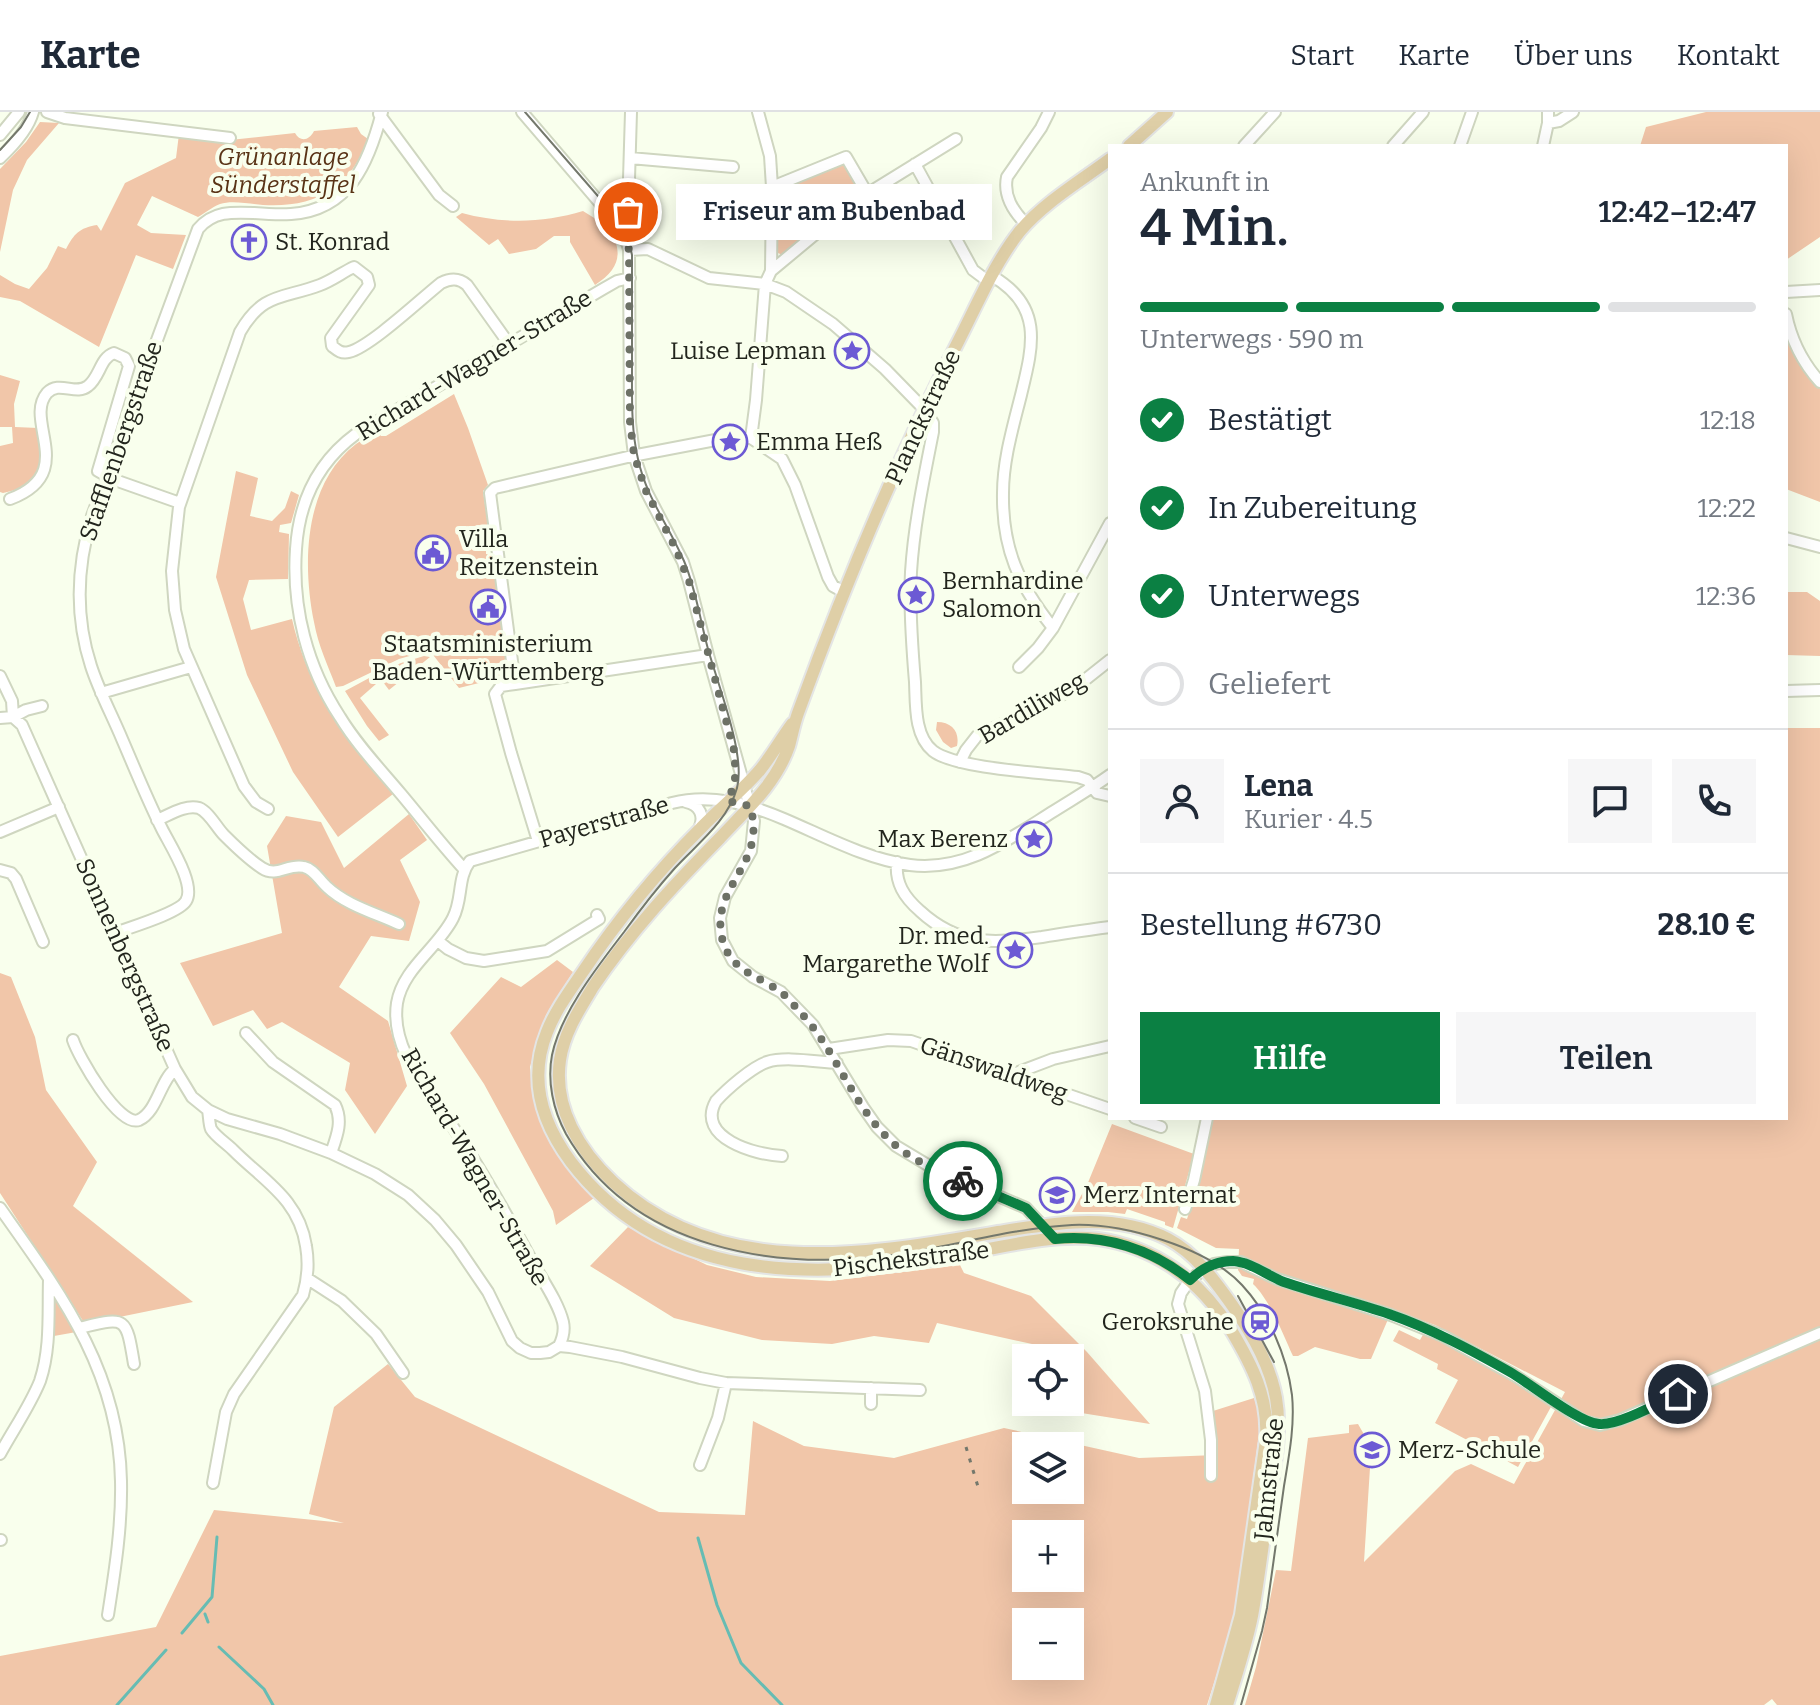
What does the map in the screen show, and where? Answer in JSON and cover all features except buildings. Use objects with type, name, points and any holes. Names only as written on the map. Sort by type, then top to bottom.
[{"type":"main road","points":[[1131,144],[1167,112]]},
{"type":"main road","name":"Planckstraße","points":[[752,812],[787,751],[844,592],[924,409],[1007,248],[1047,204],[1108,160]]},
{"type":"main road","name":"Planckstraße","points":[[744,786],[767,761],[797,716]]},
{"type":"main road","name":"Pischekstraße","points":[[744,786],[699,829],[607,936],[551,1023],[542,1045],[538,1088],[552,1135],[579,1172],[617,1208],[666,1239],[709,1256],[752,1266],[810,1271],[866,1269],[1055,1239],[1088,1238],[1128,1246],[1169,1264],[1190,1280]]},
{"type":"main road","name":"Pischekstraße","points":[[752,812],[724,833],[635,928],[592,989],[568,1031],[559,1062],[562,1105],[575,1134],[598,1167],[640,1203],[683,1228],[724,1242],[772,1252],[870,1251],[1042,1225],[1092,1221],[1149,1232],[1177,1244],[1204,1269]]},
{"type":"main road","name":"Jahnstraße","points":[[1204,1269],[1238,1314],[1259,1349],[1274,1391],[1278,1420],[1254,1601],[1227,1705]]},
{"type":"main road","name":"Jahnstraße","points":[[1190,1280],[1211,1302],[1241,1347],[1261,1389],[1267,1418],[1265,1452],[1241,1615],[1216,1705]]},
{"type":"street","points":[[0,135],[19,112]]},
{"type":"street","points":[[0,158],[13,147],[33,112]]},
{"type":"street","points":[[47,112],[65,118],[230,138]]},
{"type":"street","points":[[522,112],[626,239],[630,278],[630,422],[634,455],[646,491],[689,581],[752,812],[754,830]]},
{"type":"street","points":[[618,226],[628,212],[631,112]]},
{"type":"street","points":[[751,438],[765,284],[771,271],[770,156],[758,112]]},
{"type":"street","points":[[1026,224],[1012,209],[1007,177],[1049,112]]},
{"type":"street","points":[[1246,144],[1275,112]]},
{"type":"street","points":[[1395,144],[1423,112]]},
{"type":"street","points":[[1461,144],[1472,112]]},
{"type":"street","points":[[1543,144],[1548,117],[1559,121],[1573,112]]},
{"type":"street","points":[[380,113],[439,195],[453,206]]},
{"type":"street","name":"Stafflenbergstraße","points":[[115,933],[178,909],[188,899],[190,886],[101,693],[86,646],[80,586],[87,536],[198,229],[218,214],[290,215],[309,211],[332,200],[363,169],[375,140],[380,113]]},
{"type":"street","points":[[771,271],[867,193],[956,139]]},
{"type":"street","points":[[772,187],[846,157],[867,193]]},
{"type":"street","points":[[630,158],[733,167]]},
{"type":"street","points":[[915,164],[973,270],[1005,284],[1018,295],[1027,315],[1032,340],[1005,465],[1005,530],[1022,584],[1053,628]]},
{"type":"street","points":[[629,250],[648,249],[709,278],[765,284],[786,292],[833,324],[885,369],[924,409],[933,423],[933,432],[915,532],[910,596],[917,719],[924,740],[930,749],[943,757],[960,762],[1078,777],[1087,780],[1097,793],[1108,796]]},
{"type":"street","points":[[268,809],[256,802],[244,786],[191,667],[180,636],[173,597],[172,557],[180,503],[237,338],[251,316],[273,299],[321,284],[352,267],[359,268],[369,279],[369,285],[331,341],[336,349],[345,353],[370,341],[441,283],[455,279],[467,285],[509,344]]},
{"type":"street","name":"Richard-Wagner-Straße","points":[[559,1346],[564,1326],[550,1293],[503,1207],[418,1075],[400,1038],[396,1022],[401,985],[438,941],[456,913],[464,869],[352,735],[322,686],[300,619],[296,584],[297,537],[311,485],[340,446],[617,281],[630,278]]},
{"type":"street","points":[[1788,292],[1820,290]]},
{"type":"street","points":[[1788,326],[1808,366],[1820,382]]},
{"type":"street","points":[[10,499],[34,485],[44,469],[46,450],[41,413],[47,394],[55,388],[77,390],[87,387],[107,357],[114,353],[126,358],[129,364],[98,471],[180,503]]},
{"type":"street","points":[[515,684],[490,493],[495,488],[634,455],[726,438],[751,438],[782,459],[795,485],[828,577],[833,586],[844,592]]},
{"type":"street","points":[[1019,667],[1053,628],[1108,527]]},
{"type":"street","points":[[1788,539],[1820,547]]},
{"type":"street","points":[[538,841],[495,694],[501,686],[708,655]]},
{"type":"street","name":"Bardiliweg","points":[[960,762],[977,736],[1055,699],[1108,662]]},
{"type":"street","points":[[101,693],[191,667]]},
{"type":"street","name":"Sonnenbergstraße","points":[[0,676],[12,701],[13,717],[22,725],[175,1069],[192,1097],[208,1110],[331,1153],[386,1180],[408,1195],[456,1245],[488,1292],[509,1337],[526,1351],[549,1352],[559,1346],[622,1357],[726,1383],[920,1390]]},
{"type":"street","points":[[1788,691],[1820,690]]},
{"type":"street","points":[[0,718],[13,717],[42,706]]},
{"type":"street","points":[[728,801],[735,782],[735,754]]},
{"type":"street","name":"Payerstraße","points":[[464,869],[476,858],[696,799],[728,801],[897,862],[921,866],[951,864],[997,847],[1108,776]]},
{"type":"street","points":[[672,803],[689,803],[697,807],[702,819],[699,829]]},
{"type":"street","points":[[0,832],[59,807]]},
{"type":"street","points":[[157,820],[187,808],[202,810],[225,836],[265,870],[276,872],[298,866],[308,868],[339,896],[399,924]]},
{"type":"street","points":[[772,816],[758,821],[750,854],[725,897],[720,918],[722,940],[733,961],[753,977],[781,992],[813,1025],[863,1107],[896,1146],[931,1167],[1023,1206],[1055,1239]]},
{"type":"street","points":[[897,862],[898,881],[906,897],[929,919],[965,938],[1002,942],[1108,927]]},
{"type":"street","points":[[0,870],[11,873],[16,879],[43,942]]},
{"type":"street","points":[[438,941],[475,961],[538,953],[556,947],[599,919],[597,915]]},
{"type":"street","points":[[246,1033],[273,1062],[335,1105],[340,1118],[331,1153]]},
{"type":"street","name":"Gänswaldweg","points":[[829,1049],[900,1039],[1108,1108]]},
{"type":"street","points":[[73,1040],[93,1080],[110,1102],[131,1120],[142,1118],[157,1099],[169,1073],[175,1069]]},
{"type":"street","points":[[1011,1075],[1053,1059],[1108,1046]]},
{"type":"street","points":[[782,1156],[760,1154],[723,1136],[712,1121],[713,1106],[756,1067],[767,1062],[837,1063]]},
{"type":"street","points":[[208,1110],[211,1129],[278,1190],[291,1206],[303,1229],[308,1279],[303,1295],[234,1394],[226,1412],[213,1483]]},
{"type":"street","points":[[1141,1120],[1161,1127]]},
{"type":"street","points":[[1185,1209],[1207,1120]]},
{"type":"street","points":[[0,1208],[49,1278],[93,1354],[114,1420],[121,1479],[121,1522],[108,1615]]},
{"type":"street","points":[[1211,1476],[1210,1425],[1205,1391],[1178,1304],[1190,1280],[1204,1269],[1223,1262],[1241,1262],[1287,1283],[1391,1315],[1443,1336],[1514,1375],[1584,1421],[1600,1425],[1620,1420],[1820,1333]]},
{"type":"street","points":[[0,1454],[34,1394],[45,1364],[49,1278]]},
{"type":"street","points":[[308,1279],[342,1301],[376,1334],[403,1373]]},
{"type":"street","points":[[79,1328],[112,1321],[120,1323],[129,1334],[134,1364]]},
{"type":"street","points":[[700,1465],[718,1418],[726,1383]]},
{"type":"street","points":[[871,1388],[871,1404]]},
{"type":"green space","points":[[1706,112],[1820,112],[1820,237],[1788,259],[1788,144],[1641,144],[1646,127]]},
{"type":"green space","points":[[40,122],[59,123],[27,160],[13,190],[0,252],[0,169]]},
{"type":"green space","name":"Grünanlage Sünderstaffel","points":[[357,127],[368,139],[360,156],[341,183],[314,199],[282,205],[225,203],[198,217],[152,196],[137,225],[151,233],[186,235],[173,269],[136,255],[99,347],[20,301],[0,297],[0,275],[29,289],[47,268],[58,246],[66,249],[75,236],[86,228],[97,225],[101,231],[125,183],[176,158],[179,134],[230,140],[295,133],[304,139],[314,131]]},
{"type":"green space","points":[[846,157],[867,193],[787,257],[778,253],[771,247],[772,187]]},
{"type":"green space","points":[[583,211],[599,221],[597,224],[607,225],[618,251],[615,265],[595,285],[570,242],[570,236],[554,236],[536,249],[509,254],[498,239],[489,245],[456,217],[462,213],[523,221]]},
{"type":"green space","points":[[1788,337],[1820,388],[1820,502],[1788,490]]},
{"type":"green space","points":[[0,375],[20,381],[14,404],[15,427],[38,428],[41,452],[34,478],[17,489],[3,493],[0,492],[0,446],[13,443],[12,427],[0,427]]},
{"type":"green space","points":[[454,394],[488,485],[483,491],[490,539],[486,544],[486,554],[493,559],[508,671],[503,677],[459,688],[427,651],[399,659],[336,687],[318,639],[310,599],[308,550],[317,502],[326,480],[356,444],[378,431],[381,436],[386,436]]},
{"type":"green space","points":[[236,471],[258,478],[250,516],[272,521],[285,508],[291,491],[299,495],[291,523],[280,525],[279,532],[289,534],[288,579],[249,580],[243,599],[251,630],[292,619],[308,670],[331,713],[393,794],[338,837],[293,772],[247,675],[216,577]]},
{"type":"green space","points":[[1788,592],[1807,592],[1820,601],[1820,656],[1788,655]]},
{"type":"green space","points":[[430,657],[389,690],[377,674],[401,663]]},
{"type":"green space","points":[[371,677],[376,684],[360,698],[389,735],[379,741],[345,691]]},
{"type":"green space","points":[[937,722],[954,729],[957,746],[951,748],[943,742],[936,730]]},
{"type":"green space","points":[[1788,728],[1820,728],[1820,1705],[1777,1705],[1772,1699],[1764,1705],[1245,1705],[1276,1570],[1291,1571],[1308,1438],[1349,1433],[1349,1425],[1358,1424],[1373,1450],[1364,1562],[1455,1471],[1471,1464],[1514,1484],[1565,1392],[1435,1325],[1392,1310],[1371,1359],[1315,1347],[1293,1356],[1270,1308],[1253,1284],[1254,1279],[1242,1276],[1238,1270],[1239,1249],[1216,1248],[1177,1228],[1181,1217],[1187,1219],[1199,1182],[1210,1120],[1788,1120]]},
{"type":"green space","points":[[409,814],[427,840],[400,860],[420,902],[409,941],[371,936],[339,987],[388,1021],[407,1086],[375,1134],[345,1090],[350,1063],[282,1022],[267,1029],[253,1010],[213,1026],[180,963],[282,933],[267,846],[286,816],[321,822],[344,868]]},
{"type":"green space","points":[[557,960],[573,972],[546,1015],[530,1067],[534,1102],[553,1147],[594,1198],[556,1225],[553,1211],[484,1084],[450,1033],[501,977],[521,987]]},
{"type":"green space","points":[[0,973],[11,977],[35,1037],[46,1090],[97,1162],[73,1206],[193,1302],[85,1324],[0,1193]]},
{"type":"green space","points":[[1112,1124],[1194,1154],[1173,1228],[1165,1222],[1127,1209],[1125,1214],[1072,1212],[1087,1185]]},
{"type":"green space","points":[[628,1227],[707,1265],[756,1277],[830,1281],[960,1265],[964,1273],[1031,1296],[1079,1344],[1032,1344],[937,1323],[929,1343],[874,1336],[832,1344],[762,1340],[674,1318],[590,1266]]},
{"type":"green space","points":[[55,1291],[82,1331],[54,1336]]},
{"type":"green space","points":[[1399,1330],[1420,1340],[1425,1331],[1552,1405],[1518,1467],[1435,1423],[1458,1380],[1437,1369],[1438,1364],[1393,1341]]},
{"type":"green space","points":[[1084,1349],[1087,1352],[1150,1424],[1084,1413]]},
{"type":"green space","points":[[388,1364],[415,1397],[659,1512],[745,1515],[753,1421],[804,1446],[894,1458],[1004,1428],[1022,1432],[1012,1432],[1012,1504],[1084,1504],[1084,1446],[1139,1458],[1216,1455],[1213,1411],[1254,1398],[1261,1419],[1234,1620],[1207,1705],[0,1705],[0,1656],[156,1627],[214,1510],[344,1523],[309,1514],[334,1407]]},
{"type":"waterway","points":[[182,1633],[212,1597],[217,1537]]},
{"type":"waterway","points":[[698,1538],[717,1605],[741,1663],[782,1705]]},
{"type":"waterway","points":[[205,1614],[208,1622]]},
{"type":"waterway","points":[[219,1647],[264,1689],[273,1705]]},
{"type":"waterway","points":[[117,1705],[166,1650]]},
{"type":"tram line","points":[[0,150],[30,112]]},
{"type":"tram line","points":[[525,112],[617,218],[628,237],[632,255],[632,413],[638,459],[646,486],[692,582],[734,739],[739,774],[737,788],[727,811],[642,907],[592,975],[563,1022],[552,1055],[550,1075],[561,1125],[595,1173],[629,1205],[669,1228],[712,1245],[759,1255],[854,1259],[901,1254],[1029,1230],[1092,1225],[1163,1240],[1208,1259],[1227,1271],[1252,1296],[1275,1336],[1286,1365],[1293,1406],[1267,1608],[1241,1705]]},
{"type":"tram line","points":[[1238,1296],[1274,1362]]},
{"type":"railway","points":[[966,1447],[979,1490]]},
{"type":"way so far","points":[[628,212],[618,226],[629,250],[630,422],[634,455],[653,508],[683,562],[689,581],[735,754],[735,782],[728,801],[750,806],[754,821],[749,857],[725,897],[720,918],[722,940],[733,961],[753,977],[781,992],[813,1025],[863,1107],[885,1136],[913,1158],[963,1181]]},
{"type":"place","name":"Friseur am Bubenbad","points":[[628,212]]},
{"type":"place","name":"St. Konrad","points":[[249,242]]},
{"type":"place","name":"Luise Lepman","points":[[852,351]]},
{"type":"place","name":"Emma Heß","points":[[730,442]]},
{"type":"place","name":"Villa Reitzenstein","points":[[433,553]]},
{"type":"place","name":"Bernhardine Salomon","points":[[916,595]]},
{"type":"place","name":"Staatsministerium Baden-Württemberg","points":[[488,607]]},
{"type":"place","name":"Max Berenz","points":[[1034,839]]},
{"type":"place","name":"Dr. med. Margarethe Wolf","points":[[1015,950]]},
{"type":"place","name":"Merz Internat","points":[[1057,1195]]},
{"type":"place","name":"Geroksruhe","points":[[1260,1322]]},
{"type":"place","name":"Merz-Schule","points":[[1372,1450]]},
{"type":"route","points":[[963,1181],[1026,1208],[1055,1239],[1088,1238],[1128,1246],[1169,1264],[1190,1280],[1214,1264],[1241,1262],[1287,1283],[1391,1315],[1443,1336],[1514,1375],[1584,1421],[1600,1425],[1620,1420],[1678,1394]]}]
